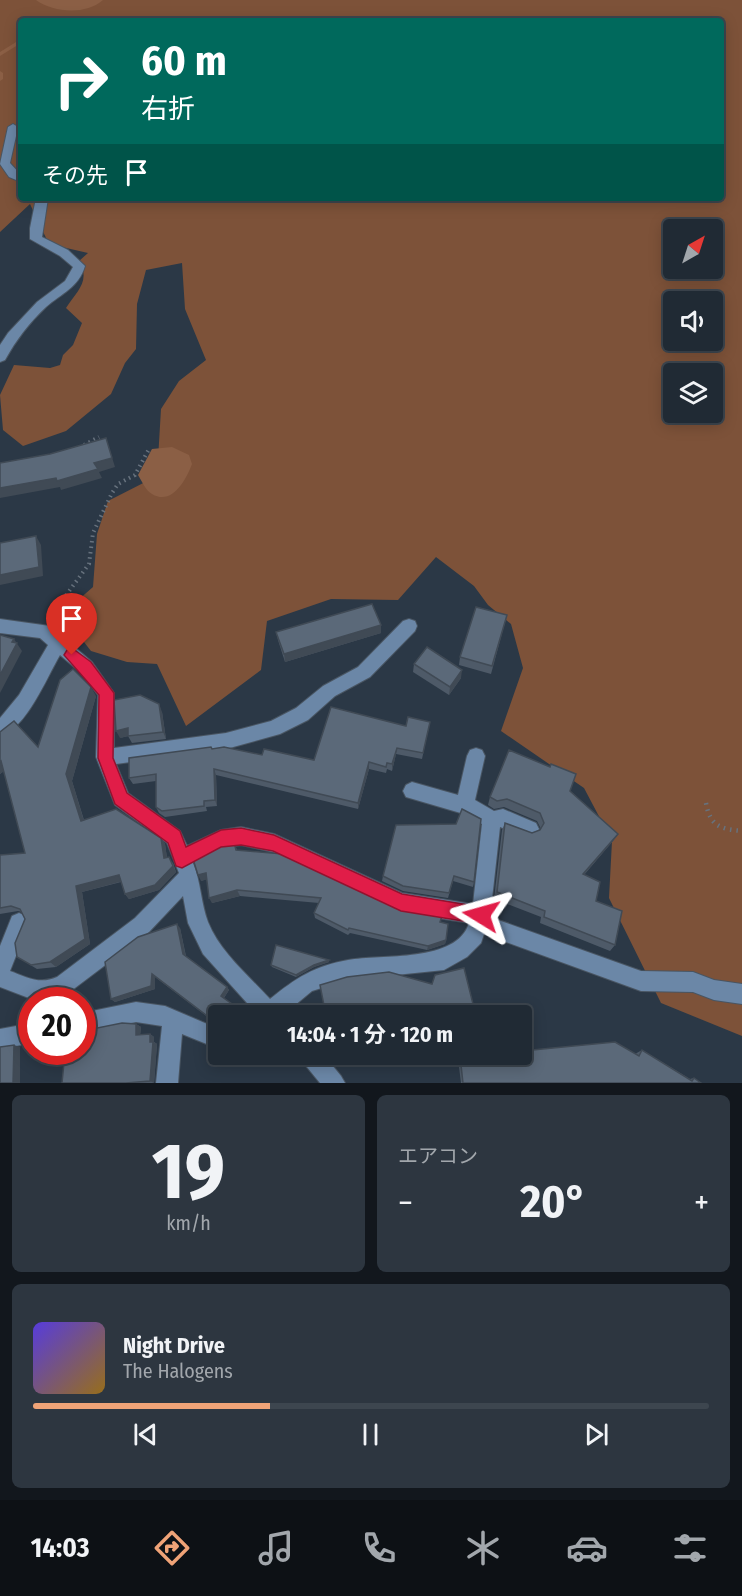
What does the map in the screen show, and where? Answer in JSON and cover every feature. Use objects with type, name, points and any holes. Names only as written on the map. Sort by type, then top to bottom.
[{"type":"street","points":[[13,127],[5,163],[13,175],[18,178]]},
{"type":"street","points":[[0,357],[13,336],[42,304],[64,288],[78,272],[79,266],[64,254],[36,239],[34,228],[42,201]]},
{"type":"street","points":[[0,626],[51,637],[86,667],[106,693],[105,758],[121,799],[174,837],[185,868],[198,922],[210,947],[261,1005]]},
{"type":"street","points":[[105,758],[226,741],[274,728],[302,714],[329,691],[364,672],[409,626]]},
{"type":"street","points":[[0,729],[10,720],[51,637]]},
{"type":"street","points":[[465,804],[476,756]]},
{"type":"street","points":[[412,791],[433,799],[465,804],[492,820],[503,818],[530,829]]},
{"type":"street","points":[[280,1005],[306,984],[347,970],[444,960],[474,936],[480,919],[492,820]]},
{"type":"street","points":[[0,977],[34,990],[48,992],[64,984],[142,925],[199,848],[221,839],[241,836],[274,843],[401,902],[480,919],[641,981],[693,982],[730,994],[742,994]]},
{"type":"street","points":[[0,970],[19,923]]},
{"type":"street","points":[[96,1020],[136,1012],[173,1019],[208,1034]]},
{"type":"street","points":[[167,1083],[173,1019]]},
{"type":"street","points":[[0,1039],[18,1036]]},
{"type":"street","points":[[318,1065],[334,1083]]},
{"type":"path","points":[[78,448],[99,437]]},
{"type":"path","points":[[51,637],[54,610],[89,564],[93,532],[98,519],[118,484],[135,475],[149,449]]},
{"type":"path","points":[[706,803],[707,818],[713,825],[724,830],[742,831]]},
{"type":"shaded area","points":[[0,0],[742,0],[742,1036],[661,1003],[609,898],[612,841],[584,788],[501,731],[523,668],[511,624],[488,605],[474,586],[436,557],[398,600],[331,599],[267,621],[261,670],[186,726],[157,664],[127,662],[91,651],[62,614],[93,587],[97,534],[108,501],[157,476],[161,409],[179,381],[206,360],[185,309],[182,263],[146,270],[137,304],[136,349],[125,363],[111,394],[66,431],[23,446],[3,430],[0,395],[14,365],[50,368],[60,365],[63,355],[73,345],[82,323],[66,308],[81,286],[84,274],[79,261],[88,253],[62,247],[47,240],[30,204],[0,232]]},
{"type":"shaded area","points":[[36,0],[103,0],[88,8],[61,10]]},
{"type":"shaded area","points":[[172,447],[189,455],[192,464],[177,490],[166,497],[159,497],[147,490],[138,475],[152,449]]},
{"type":"building","points":[[106,438],[112,458],[94,463],[98,469],[57,481],[56,478],[0,488],[0,463],[50,454]]},
{"type":"building","points":[[36,536],[39,567],[0,575],[0,543]]},
{"type":"building","points":[[372,604],[381,625],[284,654],[276,632]]},
{"type":"building","points":[[476,607],[507,615],[492,666],[460,657]]},
{"type":"building","points":[[0,635],[14,639],[12,642],[17,643],[0,675]]},
{"type":"building","points":[[427,647],[462,670],[450,687],[414,664]]},
{"type":"building","points":[[73,669],[91,687],[66,774],[81,821],[116,809],[161,838],[164,858],[169,857],[173,866],[155,885],[125,894],[119,875],[76,886],[85,939],[50,962],[31,965],[17,957],[15,943],[25,919],[20,909],[11,906],[0,908],[0,855],[25,853],[0,762],[0,732],[14,721],[38,747],[60,680]]},
{"type":"building","points":[[140,695],[159,704],[163,732],[128,736],[128,728],[116,731],[114,700]]},
{"type":"building","points":[[331,707],[406,726],[408,717],[430,722],[423,753],[397,748],[392,764],[387,763],[386,767],[369,762],[358,803],[214,769],[215,800],[204,801],[204,806],[162,811],[156,807],[156,774],[129,778],[129,758],[211,747],[212,749],[224,747],[262,755],[264,749],[314,760]]},
{"type":"building","points":[[509,750],[550,767],[551,764],[576,774],[570,791],[618,834],[583,874],[600,882],[596,901],[622,911],[615,945],[544,917],[545,911],[497,892],[505,823],[532,833],[540,830],[544,823],[540,813],[507,799],[497,801],[490,797]]},
{"type":"building","points":[[462,809],[481,819],[474,882],[454,876],[449,893],[403,886],[383,876],[396,825],[456,824]]},
{"type":"building","points":[[234,842],[236,850],[283,854],[401,909],[442,916],[440,922],[448,924],[446,940],[428,946],[349,928],[348,930],[314,913],[321,898],[237,890],[209,898],[206,873],[198,875],[193,859]]},
{"type":"building","points":[[177,924],[183,954],[227,987],[221,996],[231,1005],[208,1005],[208,1016],[152,974],[151,986],[111,999],[105,962],[138,937]]},
{"type":"building","points":[[276,945],[329,960],[296,975],[271,965]]},
{"type":"building","points":[[464,968],[473,1004],[324,1005],[320,985],[347,977],[389,972],[432,984],[435,975]]},
{"type":"building","points":[[122,1023],[136,1024],[136,1035],[150,1034],[150,1042],[153,1042],[150,1081],[62,1083],[64,1065],[96,1065],[96,1028]]},
{"type":"building","points":[[615,1042],[639,1056],[642,1050],[692,1081],[694,1078],[701,1083],[463,1083],[461,1065],[532,1065],[532,1050]]},
{"type":"building","points":[[14,1045],[13,1083],[0,1083],[0,1047]]},
{"type":"waterway","points":[[0,54],[18,43]]},
{"type":"waterway","points":[[0,73],[0,79]]},
{"type":"route","points":[[72,655],[86,667],[106,693],[105,758],[121,799],[174,837],[182,860],[199,848],[221,839],[241,836],[274,843],[357,884],[401,902],[481,915]]}]
